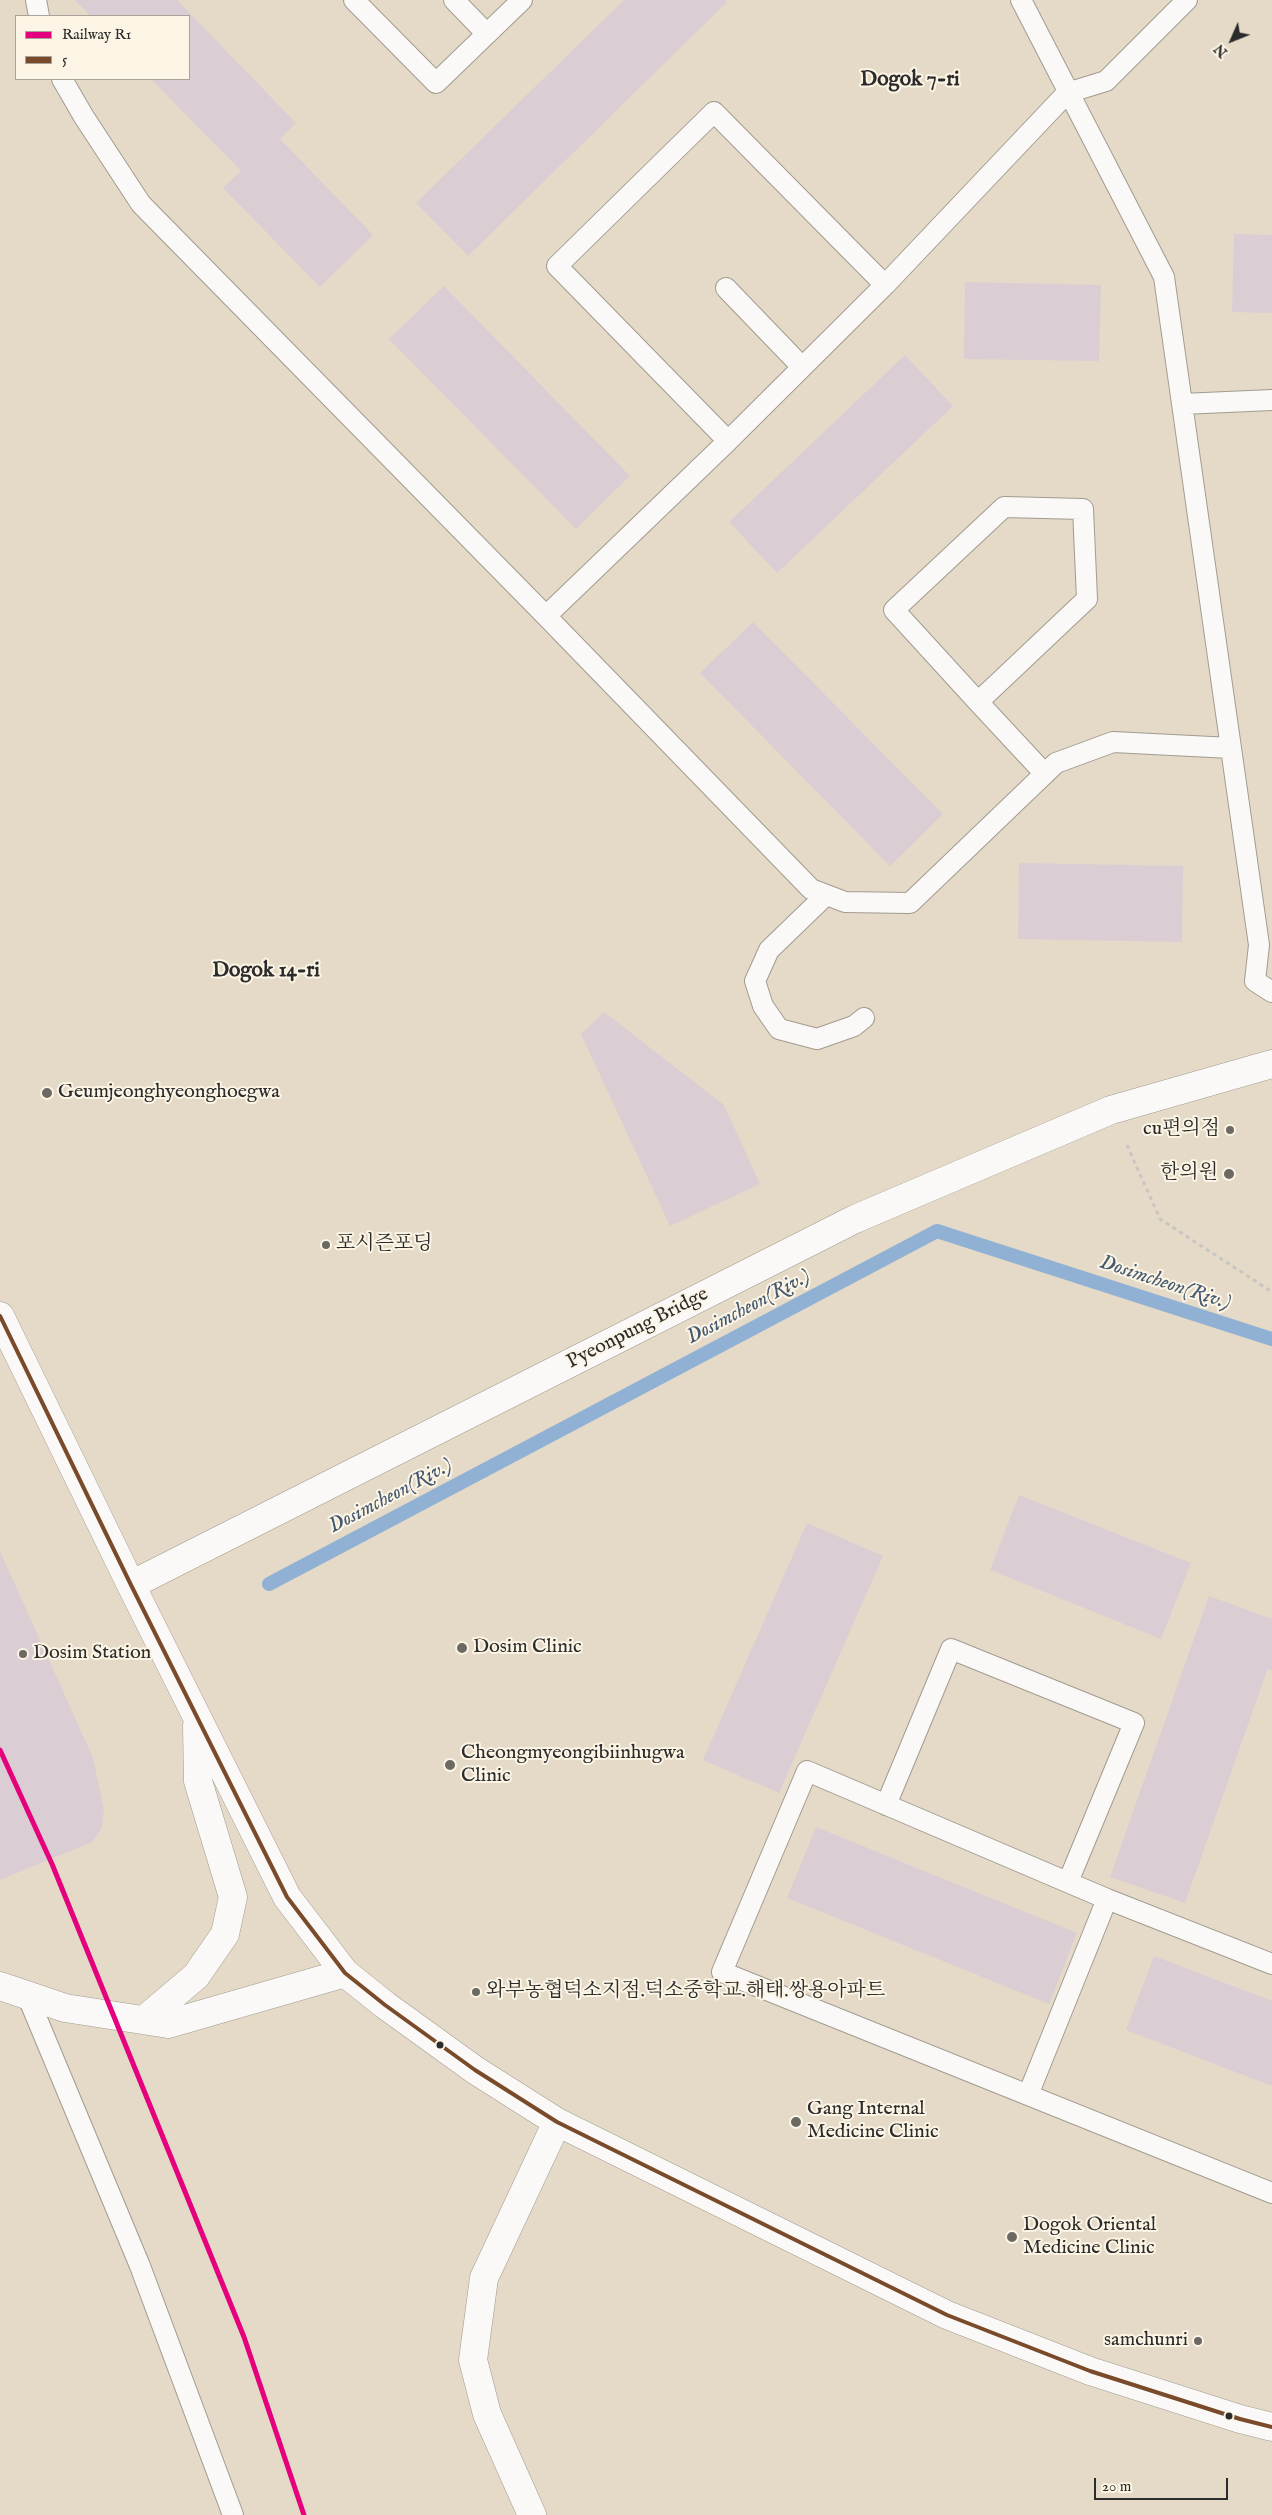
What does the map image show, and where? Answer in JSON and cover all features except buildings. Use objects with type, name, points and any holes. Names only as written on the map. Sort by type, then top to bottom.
[{"type":"street","name":"Pyeonpung Bridge","points":[[131,1585],[855,1219],[1111,1110],[1272,1064]]},
{"type":"street","points":[[0,1316],[197,1719],[287,1897],[345,1973],[384,2005],[476,2070],[557,2122],[947,2315],[1090,2371],[1240,2419],[1272,2426]]},
{"type":"street","points":[[144,2020],[196,1976],[225,1934],[233,1897],[198,1781],[197,1719]]},
{"type":"street","points":[[0,1986],[65,2008],[168,2024],[345,1973]]},
{"type":"street","points":[[532,2515],[487,2414],[474,2360],[484,2278],[557,2122]]},
{"type":"lane","points":[[36,0],[39,15]]},
{"type":"lane","points":[[354,0],[436,83],[522,0]]},
{"type":"lane","points":[[454,0],[487,34]]},
{"type":"lane","points":[[1021,0],[1067,93],[1164,277],[1259,945],[1255,981],[1272,992]]},
{"type":"lane","points":[[546,616],[728,441],[885,285],[1067,93],[1106,81],[1187,0]]},
{"type":"lane","points":[[63,80],[84,118],[142,204],[546,616],[811,890],[845,902],[910,903],[1056,763],[1113,742],[1231,748]]},
{"type":"lane","points":[[728,441],[557,266],[714,112],[885,285]]},
{"type":"lane","points":[[726,288],[802,367]]},
{"type":"lane","points":[[1182,404],[1272,400]]},
{"type":"lane","points":[[978,702],[1087,599],[1083,510],[1004,507],[894,610],[978,702],[1045,774]]},
{"type":"lane","points":[[826,895],[769,950],[755,981],[763,1006],[779,1029],[817,1039],[854,1026],[864,1018]]},
{"type":"lane","points":[[886,1805],[951,1649],[1134,1723],[1068,1882]]},
{"type":"lane","points":[[1270,1958],[1107,1899],[807,1770],[722,1972],[1272,2193]]},
{"type":"lane","points":[[1028,2095],[1107,1899]]},
{"type":"lane","points":[[27,1995],[140,2266],[232,2515]]},
{"type":"path","points":[[1111,1110],[1160,1218],[1272,1292]]},
{"type":"waterway","name":"Dosimcheon(Riv.)","points":[[269,1584],[937,1231],[1272,1339]]},
{"type":"rail line","name":"R1","points":[[0,1750],[52,1864],[244,2337],[304,2515]]},
{"type":"transit line","name":"5","points":[[0,1316],[131,1585],[287,1897],[345,1973],[385,2005],[475,2070],[557,2122],[947,2315],[1090,2371],[1240,2419],[1272,2427]]},
{"type":"place","name":"Geumjeonghyeonghoegwa","points":[[47,1093]]},
{"type":"place","name":"cu편의점","points":[[1230,1130]]},
{"type":"place","name":"한의원","points":[[1229,1174]]},
{"type":"place","name":"포시즌포딩","points":[[326,1245]]},
{"type":"place","name":"Dosim Clinic","points":[[462,1648]]},
{"type":"place","name":"Dosim Station","points":[[23,1654]]},
{"type":"place","name":"Cheongmyeongibiinhugwa Clinic","points":[[450,1765]]},
{"type":"place","name":"와부농협덕소지점.덕소중학교.해태.쌍용아파트","points":[[476,1992]]},
{"type":"place","name":"Gang Internal Medicine Clinic","points":[[796,2122]]},
{"type":"place","name":"Dogok Oriental Medicine Clinic","points":[[1012,2237]]},
{"type":"place","name":"samchunri","points":[[1198,2341]]},
{"type":"district","name":"Dogok 7-ri","points":[[910,81]]},
{"type":"district","name":"Dogok 14-ri","points":[[266,972]]}]
